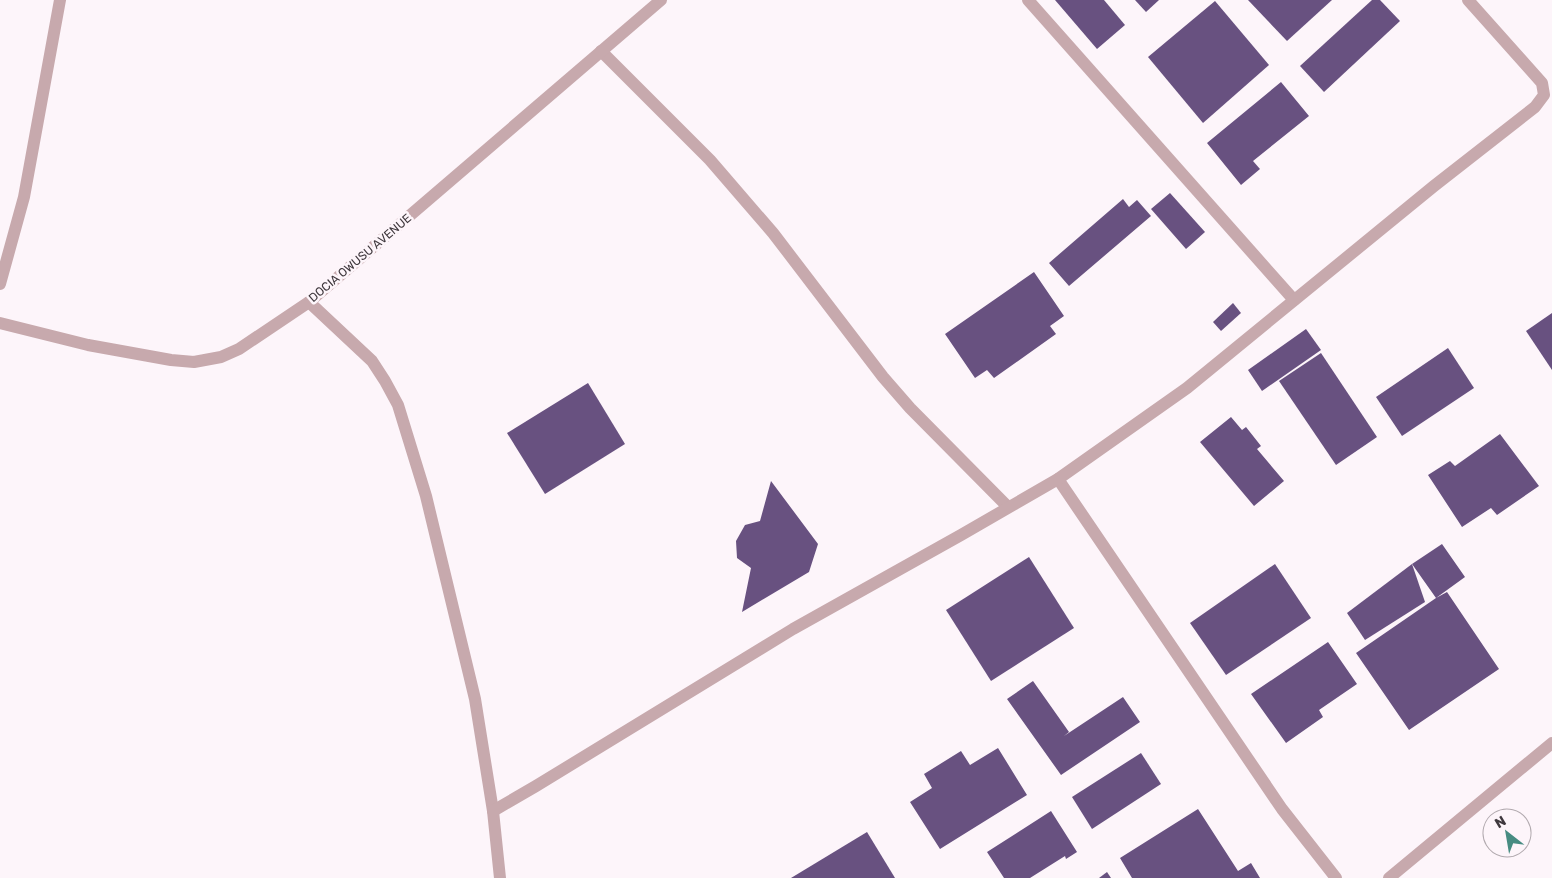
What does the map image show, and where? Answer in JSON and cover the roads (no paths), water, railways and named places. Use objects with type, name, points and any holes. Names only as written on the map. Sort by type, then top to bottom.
[{"type":"street","points":[[0,284],[24,197],[60,0]]},
{"type":"street","name":"DOCIA OWUSU AVENUE","points":[[0,323],[88,345],[171,360],[194,362],[221,357],[239,350],[309,302],[661,0]]},
{"type":"street","points":[[1028,0],[1294,300]]},
{"type":"street","points":[[493,810],[536,786],[793,629],[1058,478],[1187,388],[1434,186],[1536,107],[1544,94],[1542,82],[1468,0]]},
{"type":"street","points":[[601,51],[710,160],[774,233],[883,377],[910,408],[1008,507]]},
{"type":"street","points":[[309,302],[372,361],[398,405],[428,505],[476,699],[493,810],[500,878]]},
{"type":"street","points":[[1058,478],[1282,809],[1336,878]]},
{"type":"street","points":[[1389,878],[1552,743]]}]
